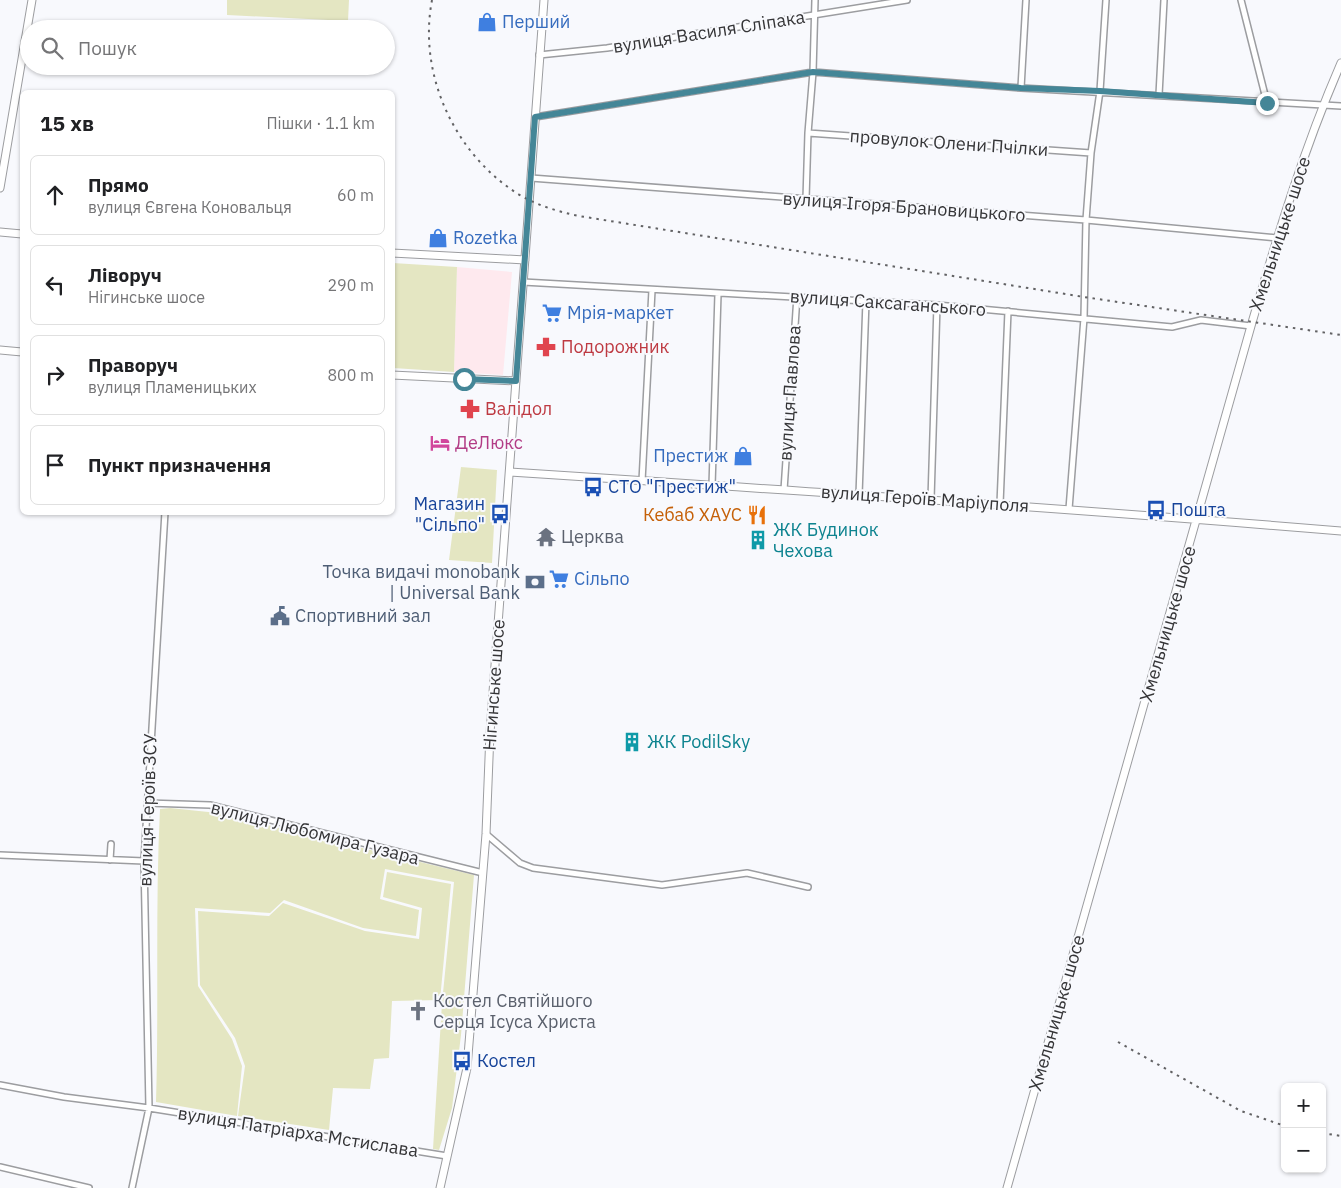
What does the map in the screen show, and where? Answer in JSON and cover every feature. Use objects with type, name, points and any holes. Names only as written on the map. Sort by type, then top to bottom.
[{"type":"main road","points":[[29,20],[32,0]]},
{"type":"main road","name":"Нігинське шосе","points":[[440,1188],[467,1068],[486,834],[491,720],[544,0]]},
{"type":"main road","name":"Хмельницьке шосе","points":[[1007,1188],[1198,518],[1250,326],[1277,238],[1323,105],[1341,63]]},
{"type":"main road","points":[[0,188],[20,70]]},
{"type":"main road","points":[[0,232],[20,234]]},
{"type":"main road","points":[[395,253],[525,260]]},
{"type":"main road","points":[[0,350],[20,352]]},
{"type":"main road","points":[[395,375],[516,381]]},
{"type":"main road","name":"вулиця Героїв Маріуполя","points":[[510,472],[931,499],[1198,518],[1341,531]]},
{"type":"street","points":[[806,199],[815,0]]},
{"type":"street","name":"вулиця Василя Сліпака","points":[[539,55],[607,48],[907,0]]},
{"type":"street","points":[[1021,88],[1026,0]]},
{"type":"street","points":[[1069,509],[1084,318],[1086,220],[1091,153],[1100,91],[1106,0]]},
{"type":"street","points":[[1159,95],[1164,0]]},
{"type":"street","points":[[1241,0],[1267,103]]},
{"type":"street","points":[[535,117],[813,72],[1021,88],[1341,106]]},
{"type":"street","name":"провулок Олени Пчілки","points":[[808,133],[1091,153]]},
{"type":"street","name":"вулиця Ігоря Брановицького","points":[[531,178],[1086,220],[1277,238]]},
{"type":"street","name":"вулиця Саксаганського","points":[[523,282],[937,305],[1172,327],[1201,320],[1250,326]]},
{"type":"street","points":[[642,481],[652,290]]},
{"type":"street","points":[[712,486],[718,294]]},
{"type":"street","name":"вулиця Павлова","points":[[784,490],[796,296]]},
{"type":"street","points":[[859,495],[866,301]]},
{"type":"street","points":[[931,499],[937,305]]},
{"type":"street","points":[[1000,504],[1008,311]]},
{"type":"street","name":"вулиця Героїв ЗСУ","points":[[149,1108],[144,861],[165,515]]},
{"type":"street","name":"вулиця Любомира Гузара","points":[[147,803],[210,805],[482,874]]},
{"type":"street","points":[[486,834],[520,863],[533,868],[662,885],[747,872],[808,888]]},
{"type":"street","points":[[110,844],[110,860]]},
{"type":"street","points":[[0,855],[144,861]]},
{"type":"street","name":"вулиця Патріарха Мстислава","points":[[0,1084],[64,1097],[149,1108],[447,1156]]},
{"type":"street","points":[[132,1188],[149,1108]]},
{"type":"street","points":[[0,1166],[89,1188]]},
{"type":"shaded area","points":[[457,267],[512,272],[503,375],[454,372]]},
{"type":"green space","points":[[227,0],[349,0],[348,20],[227,15]]},
{"type":"green space","points":[[395,263],[457,267],[454,372],[395,368]]},
{"type":"green space","points":[[461,467],[497,470],[492,563],[449,560]]},
{"type":"green space","points":[[170,808],[218,813],[474,875],[461,1035],[452,1108],[439,1150],[433,1149],[442,1003],[454,882],[385,869],[380,899],[419,910],[416,936],[363,928],[284,900],[270,913],[195,908],[198,986],[232,1039],[242,1066],[237,1116],[156,1102],[160,809]]},
{"type":"green space","points":[[387,872],[451,884],[440,1000],[392,1001],[389,1058],[374,1059],[370,1089],[333,1088],[329,1130],[238,1116],[245,1066],[235,1038],[200,985],[198,911],[269,916],[283,903],[365,931],[419,939],[422,908],[383,897]]},
{"type":"railway","points":[[432,0],[429,28],[430,55],[436,82],[445,108],[458,132],[474,155],[493,175],[515,192],[530,201],[546,207],[579,216],[1084,297],[1341,335]]},
{"type":"railway","points":[[1118,1042],[1241,1111],[1281,1125]]},
{"type":"railway","points":[[1326,1134],[1341,1136]]},
{"type":"place","name":"Перший","points":[[487,22]]},
{"type":"place","name":"Rozetka","points":[[438,238]]},
{"type":"place","name":"Мрія-маркет","points":[[552,313]]},
{"type":"place","name":"Подорожник","points":[[546,347]]},
{"type":"place","name":"Валідол","points":[[470,409]]},
{"type":"place","name":"ДеЛюкс","points":[[440,443]]},
{"type":"place","name":"Престиж","points":[[743,456]]},
{"type":"place","name":"СТО \"Престиж\"","points":[[593,487]]},
{"type":"place","name":"Пошта","points":[[1156,510]]},
{"type":"place","name":"Магазин \"Сільпо\"","points":[[500,514]]},
{"type":"place","name":"Кебаб ХАУС","points":[[757,515]]},
{"type":"place","name":"Церква","points":[[546,537]]},
{"type":"place","name":"ЖК Будинок Чехова","points":[[758,540]]},
{"type":"place","name":"Сільпо","points":[[559,579]]},
{"type":"place","name":"Точка видачі monobank | Universal Bank","points":[[535,582]]},
{"type":"place","name":"Спортивний зал","points":[[280,616]]},
{"type":"place","name":"ЖК PodilSky","points":[[632,742]]},
{"type":"place","name":"Костел Святійшого Серця Ісуса Христа","points":[[418,1011]]},
{"type":"place","name":"Костел","points":[[462,1061]]},
{"type":"route","points":[[464,379],[516,381],[535,117],[616,106],[813,72],[829,75],[1267,103]]}]
